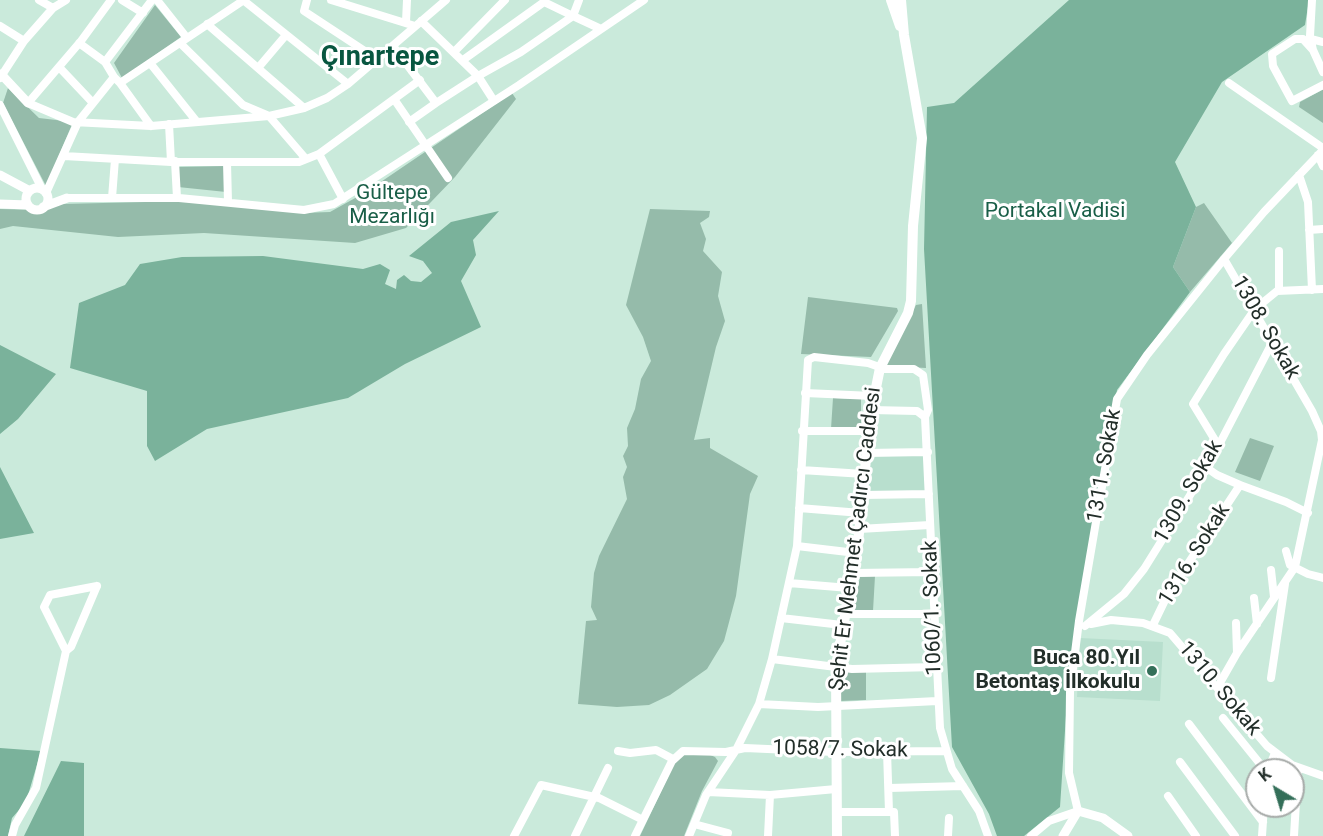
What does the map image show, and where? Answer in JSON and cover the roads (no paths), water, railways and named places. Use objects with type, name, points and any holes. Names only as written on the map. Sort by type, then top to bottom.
[{"type":"main road","name":"Şehit Er Mehmet Çadırcı Caddesi","points":[[891,0],[904,35]]},
{"type":"main road","name":"Şehit Er Mehmet Çadırcı Caddesi","points":[[837,836],[836,667],[856,553],[873,396],[880,367],[910,307],[913,226],[921,164],[920,119],[904,35],[901,0]]},
{"type":"street","points":[[39,0],[54,8]]},
{"type":"street","points":[[28,104],[79,43],[111,0]]},
{"type":"street","points":[[124,0],[143,13]]},
{"type":"street","points":[[105,62],[154,0],[183,40],[243,105],[269,116],[306,159]]},
{"type":"street","points":[[43,207],[45,193],[78,122],[93,104],[117,80],[150,63],[244,0],[348,84]]},
{"type":"street","points":[[308,0],[304,11],[377,58]]},
{"type":"street","points":[[331,0],[418,24],[464,60],[478,76],[494,101]]},
{"type":"street","points":[[406,22],[407,0]]},
{"type":"street","points":[[1,74],[28,104],[78,122],[151,126],[269,116],[304,108],[327,98],[348,84],[446,0]]},
{"type":"street","points":[[454,52],[506,0]]},
{"type":"street","points":[[409,122],[478,76],[521,52],[573,16],[579,0]]},
{"type":"street","points":[[615,20],[635,0]]},
{"type":"street","points":[[28,205],[26,199],[30,191],[36,188],[45,193],[67,198],[177,198],[304,210],[325,207],[343,199],[644,0]]},
{"type":"street","points":[[1312,0],[1312,50]]},
{"type":"street","points":[[0,79],[1,74],[24,41],[54,8],[65,1]]},
{"type":"street","points":[[464,60],[543,1],[601,29]]},
{"type":"street","points":[[207,24],[304,108]]},
{"type":"street","points":[[0,26],[24,41]]},
{"type":"street","points":[[258,68],[286,35]]},
{"type":"street","points":[[1323,72],[1312,50],[1303,39],[1295,39],[1272,54],[1273,66],[1292,101],[1323,86]]},
{"type":"street","points":[[1311,39],[1323,42]]},
{"type":"street","points":[[79,43],[105,62],[151,126]]},
{"type":"street","points":[[393,46],[436,103]]},
{"type":"street","points":[[150,63],[197,122]]},
{"type":"street","points":[[59,67],[93,104]]},
{"type":"street","points":[[64,156],[173,162],[299,162],[320,154],[420,80]]},
{"type":"street","points":[[1230,83],[1322,151],[1323,166]]},
{"type":"street","points":[[394,99],[423,145],[448,178]]},
{"type":"street","points":[[0,105],[45,193]]},
{"type":"street","points":[[169,123],[177,198]]},
{"type":"street","name":"1311. Sokak","points":[[1078,811],[1069,773],[1070,692],[1077,635],[1117,399],[1134,372],[1224,259],[1322,151]]},
{"type":"street","points":[[320,154],[343,199]]},
{"type":"street","points":[[112,198],[115,159]]},
{"type":"street","points":[[227,162],[228,202]]},
{"type":"street","points":[[0,175],[30,191]]},
{"type":"street","points":[[1299,176],[1308,202],[1312,290]]},
{"type":"street","points":[[0,204],[28,205],[37,209],[67,198]]},
{"type":"street","points":[[1309,230],[1323,229]]},
{"type":"street","points":[[1279,251],[1279,291]]},
{"type":"street","name":"1308. Sokak","points":[[1219,692],[1221,681],[1237,653],[1295,567],[1322,438],[1312,411],[1224,259]]},
{"type":"street","points":[[1218,445],[1193,404],[1254,309],[1279,291],[1323,289]]},
{"type":"street","name":"1309. Sokak","points":[[1085,626],[1124,594],[1144,569],[1207,468],[1273,341]]},
{"type":"street","points":[[689,836],[708,792],[736,750],[759,704],[772,659],[797,546],[802,431],[809,358],[838,359],[880,367]]},
{"type":"street","name":"1060/1. Sokak","points":[[880,367],[919,371],[925,380],[938,701],[945,751],[979,811],[988,836]]},
{"type":"street","points":[[805,393],[873,396]]},
{"type":"street","points":[[871,410],[917,411],[925,417]]},
{"type":"street","points":[[802,431],[868,431]]},
{"type":"street","points":[[866,453],[928,452]]},
{"type":"street","name":"1316. Sokak","points":[[1207,468],[1217,475],[1308,513]]},
{"type":"street","points":[[801,470],[864,474]]},
{"type":"street","name":"1316. Sokak","points":[[1152,625],[1168,594],[1240,485]]},
{"type":"street","points":[[862,495],[929,494]]},
{"type":"street","points":[[799,508],[861,513]]},
{"type":"street","points":[[859,529],[930,525]]},
{"type":"street","points":[[797,546],[856,553]]},
{"type":"street","points":[[1286,550],[1290,565],[1323,578]]},
{"type":"street","points":[[1271,570],[1274,597]]},
{"type":"street","points":[[853,573],[932,572]]},
{"type":"street","points":[[1270,678],[1286,579]]},
{"type":"street","points":[[789,583],[849,588]]},
{"type":"street","points":[[12,836],[15,825],[36,788],[66,651],[71,646],[97,586],[50,595],[44,607],[66,651]]},
{"type":"street","points":[[1254,598],[1257,624]]},
{"type":"street","points":[[781,618],[843,619],[934,614]]},
{"type":"street","name":"1310. Sokak","points":[[1085,626],[1111,620],[1152,625],[1177,638],[1219,692],[1275,753],[1283,758]]},
{"type":"street","points":[[1236,622],[1237,653]]},
{"type":"street","points":[[1077,635],[1085,626]]},
{"type":"street","points":[[772,659],[836,667],[936,667]]},
{"type":"street","points":[[759,704],[818,707],[938,701]]},
{"type":"street","points":[[1223,718],[1256,758]]},
{"type":"street","points":[[1189,724],[1263,822]]},
{"type":"street","points":[[618,751],[630,753],[656,750],[673,759],[635,836]]},
{"type":"street","name":"1058/7. Sokak","points":[[673,759],[679,752],[689,750],[945,751]]},
{"type":"street","points":[[887,752],[890,812]]},
{"type":"street","points":[[1272,758],[1275,753]]},
{"type":"street","points":[[1180,762],[1235,836]]},
{"type":"street","points":[[575,836],[608,768]]},
{"type":"street","name":"1310. Sokak","points":[[1305,770],[1323,775]]},
{"type":"street","points":[[514,836],[541,785],[594,797],[643,820]]},
{"type":"street","points":[[889,788],[963,786]]},
{"type":"street","points":[[708,792],[770,795],[836,789]]},
{"type":"street","points":[[768,836],[770,795]]},
{"type":"street","points":[[1168,796],[1196,836]]},
{"type":"street","points":[[1063,836],[1078,811]]},
{"type":"street","points":[[1031,836],[1049,821],[1078,811],[1103,818],[1128,836]]},
{"type":"street","points":[[836,812],[894,812],[895,836]]},
{"type":"street","points":[[948,836],[949,818]]},
{"type":"street","points":[[1262,836],[1263,818]]},
{"type":"street","points":[[1294,836],[1295,818]]},
{"type":"street","points":[[694,824],[728,834],[727,836]]},
{"type":"place","name":"Buca 80.Yıl Betontaş İlkokulu","points":[[1152,671]]},
{"type":"district","name":"Çınartepe","points":[[380,58]]},
{"type":"park label","name":"Gültepe Mezarlığı","points":[[392,206]]},
{"type":"park label","name":"Portakal Vadisi","points":[[1055,212]]}]
